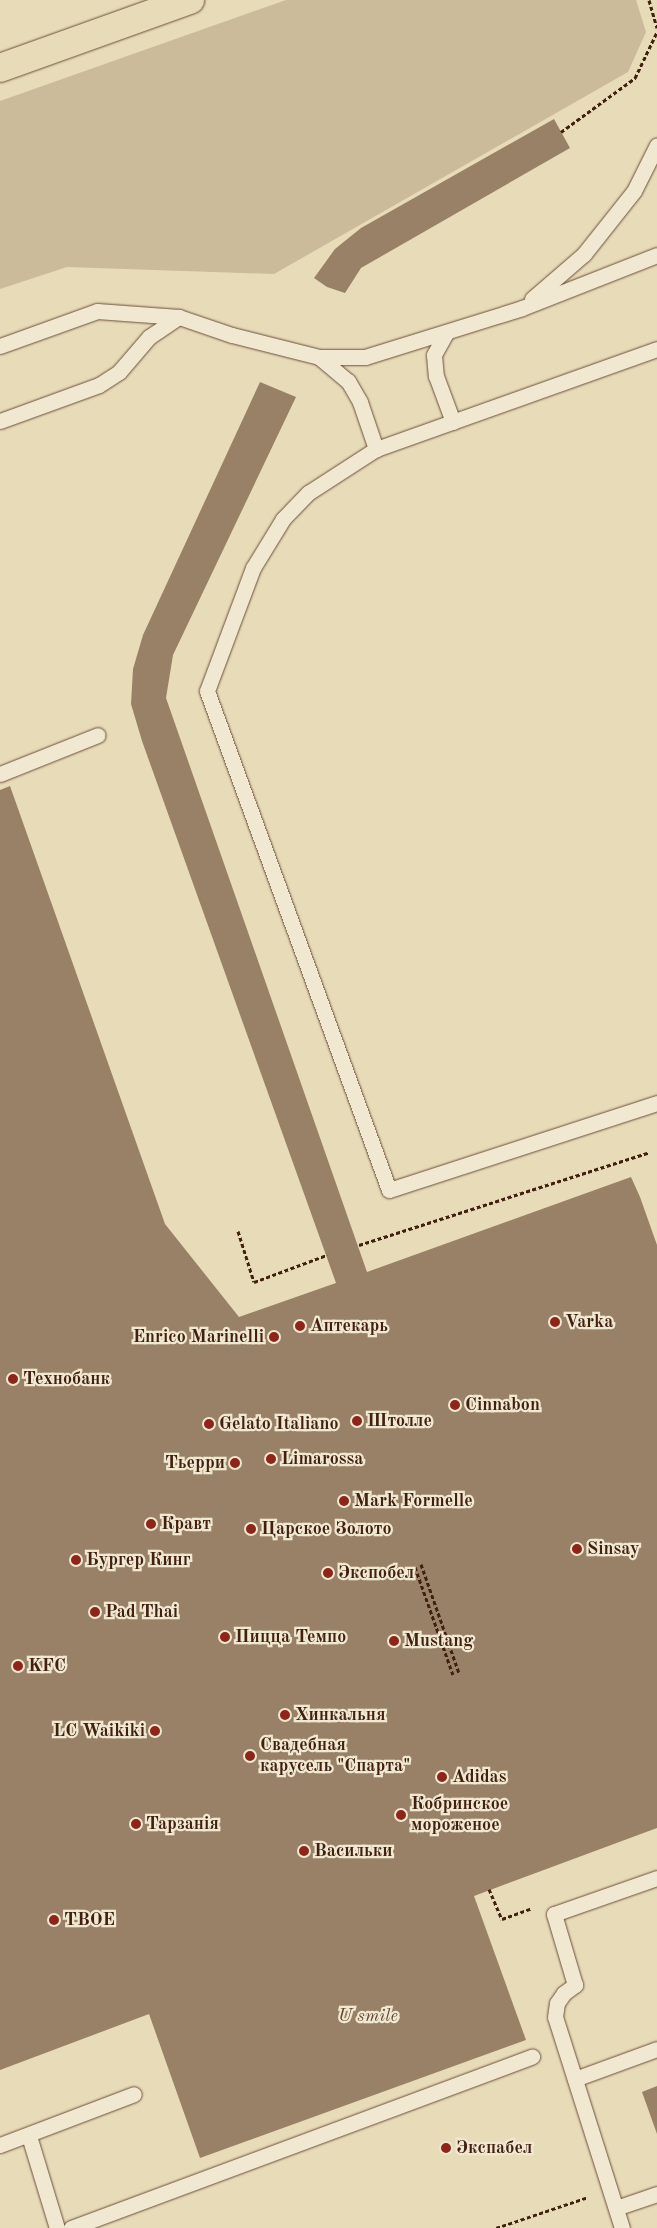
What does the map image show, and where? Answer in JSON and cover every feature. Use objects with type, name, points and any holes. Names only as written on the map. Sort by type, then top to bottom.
[{"type":"highway","points":[[0,68],[190,0]]},
{"type":"lane","points":[[522,308],[584,254],[634,191],[657,145]]},
{"type":"lane","points":[[0,346],[97,311],[179,317],[232,335],[319,357],[365,357],[522,308],[657,255]]},
{"type":"lane","points":[[0,421],[92,388],[119,372],[149,337],[179,317]]},
{"type":"lane","points":[[446,333],[434,355],[436,376],[453,422]]},
{"type":"lane","points":[[657,349],[376,449],[308,493],[283,519],[253,568],[207,691],[389,1190],[657,1103]]},
{"type":"lane","points":[[319,357],[348,381],[360,402],[376,449]]},
{"type":"lane","points":[[0,774],[98,735]]},
{"type":"lane","points":[[622,2228],[555,2017],[557,2003],[560,1998],[564,1992],[575,1986],[554,1914],[657,1878]]},
{"type":"lane","points":[[575,2079],[657,2049]]},
{"type":"lane","points":[[71,2228],[532,2057]]},
{"type":"lane","points":[[0,2145],[28,2136],[134,2094]]},
{"type":"lane","points":[[28,2136],[57,2228]]},
{"type":"lane","points":[[616,2208],[657,2194]]},
{"type":"path","points":[[649,0],[657,28]]},
{"type":"path","points":[[561,132],[636,78],[657,32]]},
{"type":"path","points":[[358,1245],[650,1152]]},
{"type":"path","points":[[238,1230],[254,1282],[327,1255]]},
{"type":"path","points":[[421,1564],[459,1673]]},
{"type":"path","points":[[415,1567],[452,1675]]},
{"type":"path","points":[[490,1889],[502,1919],[545,1904],[554,1914]]},
{"type":"path","points":[[496,2228],[610,2189]]},
{"type":"shaded area","points":[[286,0],[636,0],[646,32],[628,72],[274,274],[67,267],[0,289],[0,101]]},
{"type":"building","points":[[554,119],[570,148],[361,268],[345,293],[327,287],[314,278],[335,249],[361,228]]},
{"type":"building","name":"Экспобел","points":[[260,382],[296,397],[173,655],[166,698],[367,1272],[631,1177],[640,1197],[657,1245],[657,1828],[474,1896],[526,2040],[200,2158],[149,2014],[0,2070],[0,790],[10,786],[165,1224],[239,1317],[336,1283],[142,741],[131,704],[133,669],[143,635]]},
{"type":"building","points":[[657,2086],[657,2134],[642,2092]]},
{"type":"place","name":"Varka","points":[[555,1322]]},
{"type":"place","name":"Аптекарь","points":[[300,1326]]},
{"type":"place","name":"Enrico Marinelli","points":[[274,1337]]},
{"type":"place","name":"Технобанк","points":[[13,1379]]},
{"type":"place","name":"Cinnabon","points":[[455,1405]]},
{"type":"place","name":"Штолле","points":[[357,1421]]},
{"type":"place","name":"Gelato Italiano","points":[[209,1424]]},
{"type":"place","name":"Limarossa","points":[[271,1459]]},
{"type":"place","name":"Тьерри","points":[[235,1463]]},
{"type":"place","name":"Mark Formelle","points":[[344,1501]]},
{"type":"place","name":"Кравт","points":[[151,1524]]},
{"type":"place","name":"Царское Золото","points":[[251,1529]]},
{"type":"place","name":"Sinsay","points":[[577,1549]]},
{"type":"place","name":"Бургер Кинг","points":[[76,1560]]},
{"type":"place","name":"Экспобел","points":[[328,1573]]},
{"type":"place","name":"Pad Thai","points":[[95,1612]]},
{"type":"place","name":"Пицца Темпо","points":[[225,1637]]},
{"type":"place","name":"Mustang","points":[[394,1641]]},
{"type":"place","name":"KFC","points":[[18,1666]]},
{"type":"place","name":"Хинкальня","points":[[285,1715]]},
{"type":"place","name":"LC Waikiki","points":[[155,1731]]},
{"type":"place","name":"Свадебная карусель \"Спарта\"","points":[[250,1756]]},
{"type":"place","name":"Adidas","points":[[442,1777]]},
{"type":"place","name":"Кобринское мороженое","points":[[401,1815]]},
{"type":"place","name":"Тарзанія","points":[[136,1824]]},
{"type":"place","name":"Васильки","points":[[304,1851]]},
{"type":"place","name":"ТВОЕ","points":[[54,1920]]},
{"type":"place","name":"Экспабел","points":[[446,2148]]},
{"type":"park label","name":"U smile","points":[[368,2016]]}]
